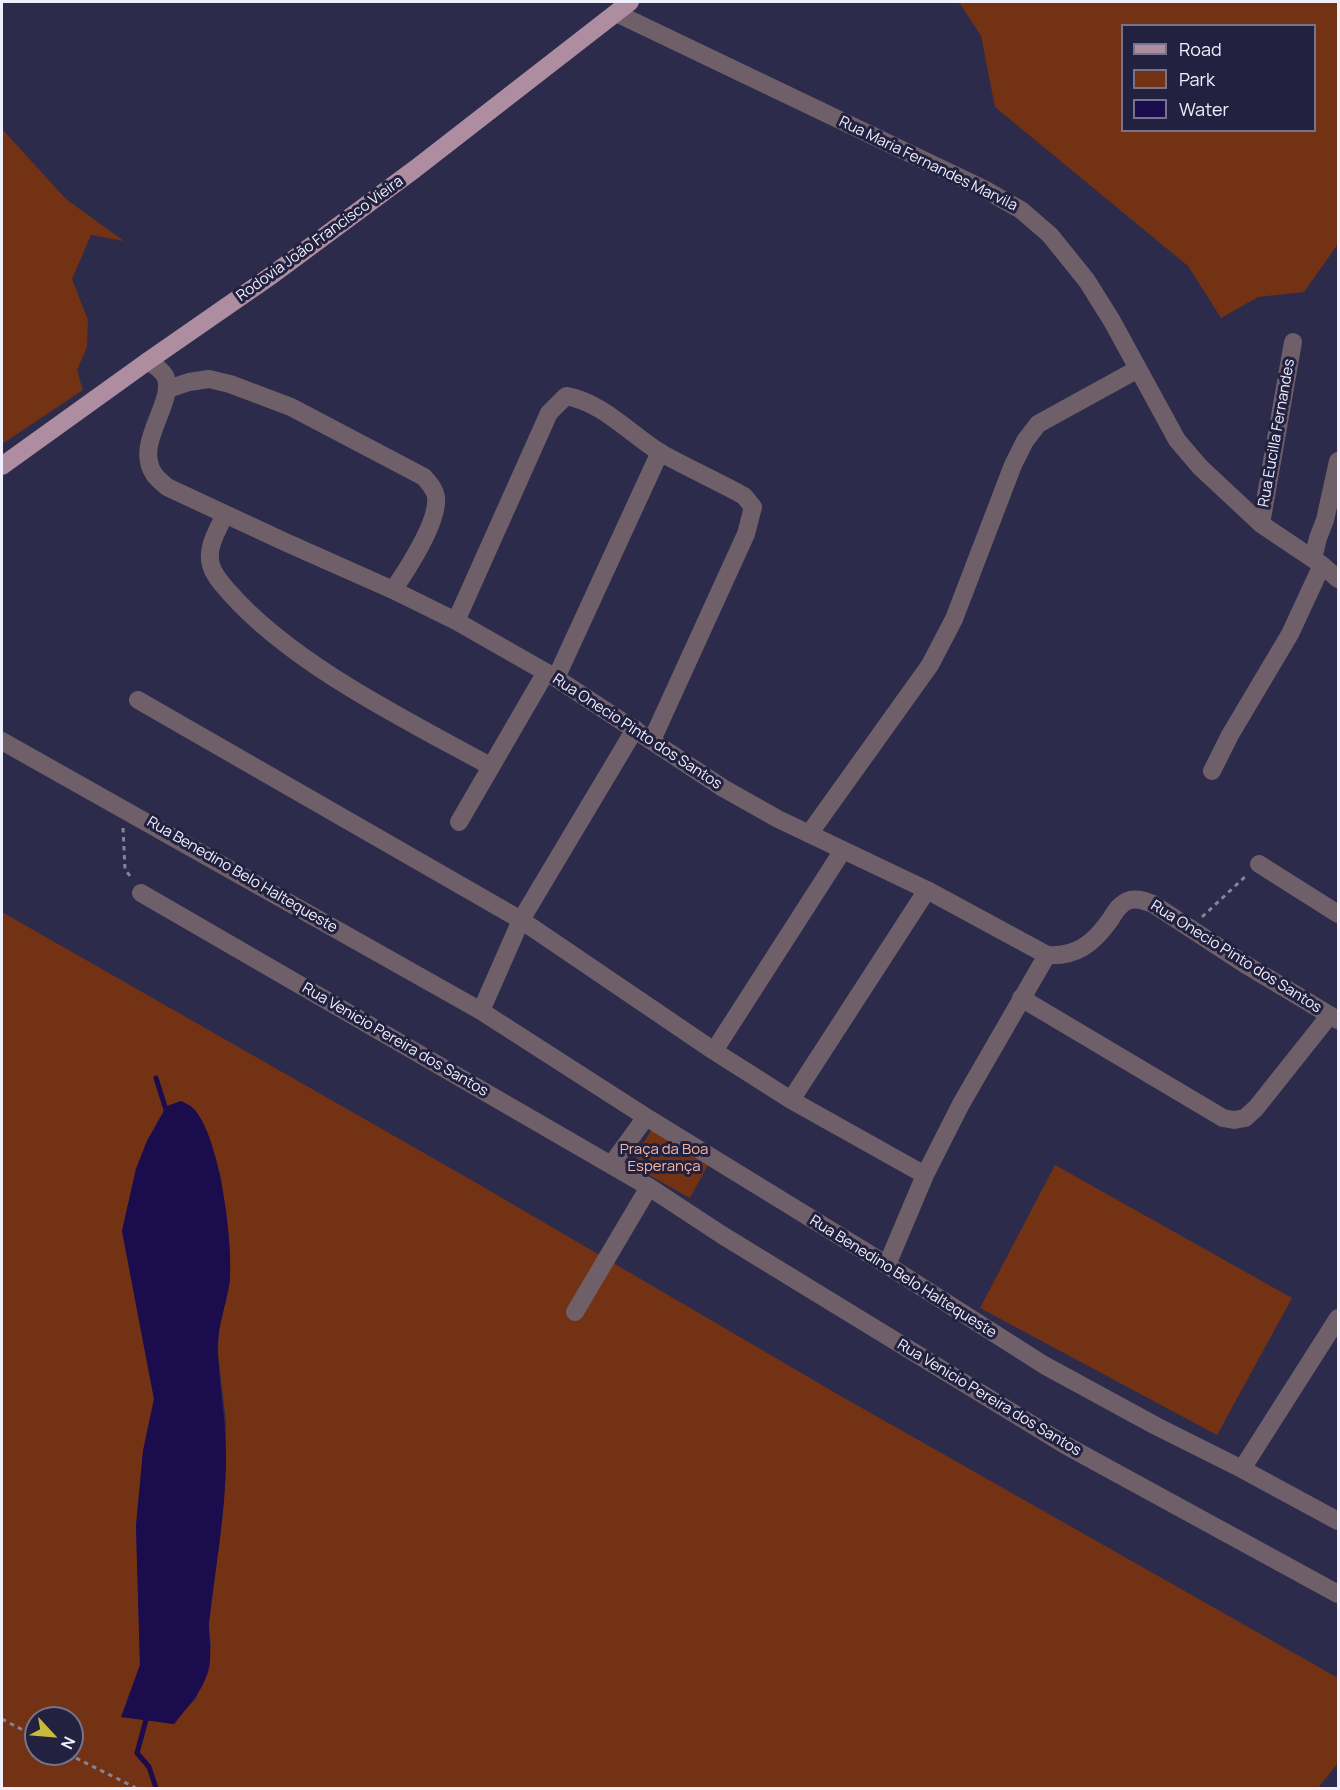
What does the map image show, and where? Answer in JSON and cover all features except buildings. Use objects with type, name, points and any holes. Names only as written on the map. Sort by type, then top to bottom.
[{"type":"main road","name":"Rodovia João Francisco Vieira","points":[[2,466],[272,275],[415,169],[623,7]]},
{"type":"street","name":"Rua Maria Fernandes Marvila","points":[[623,7],[984,189],[1021,210],[1050,235],[1087,281],[1112,321],[1177,440],[1200,467],[1261,524],[1318,562],[1338,579]]},
{"type":"street","name":"Rua Eucilla Fernandes","points":[[1261,524],[1293,342]]},
{"type":"street","points":[[148,361],[159,368],[165,376],[168,389],[189,382],[209,379],[230,384],[291,406],[424,477],[432,487],[436,498],[434,513],[410,566],[393,590]]},
{"type":"street","points":[[809,834],[930,665],[954,619],[1013,465],[1038,423],[1138,369]]},
{"type":"street","name":"Rua Onecio Pinto dos Santos","points":[[168,389],[155,424],[149,462],[154,475],[167,487],[456,621],[551,675],[723,788],[809,834],[927,890],[1047,955],[1063,956],[1078,952],[1099,933],[1120,906],[1130,900],[1141,900],[1153,904],[1334,1018]]},
{"type":"street","points":[[456,621],[549,413],[557,402],[566,396],[591,404],[660,452],[744,496],[753,507],[746,534],[652,740]]},
{"type":"street","points":[[459,822],[490,766],[551,675],[660,452]]},
{"type":"street","points":[[1212,771],[1230,735],[1290,634],[1318,562],[1318,538],[1325,520],[1338,461]]},
{"type":"street","points":[[225,514],[212,543],[210,556],[212,567],[218,579],[242,607],[293,649],[347,684],[490,766]]},
{"type":"street","points":[[138,700],[520,920],[714,1052],[791,1100],[925,1175]]},
{"type":"street","points":[[481,1011],[520,920],[635,729]]},
{"type":"street","name":"Rua Benedino Belo Haltequeste","points":[[2,741],[481,1011],[646,1117],[887,1265],[1044,1365],[1156,1426],[1242,1468],[1338,1521]]},
{"type":"street","points":[[714,1052],[843,850]]},
{"type":"street","points":[[1259,864],[1338,911]]},
{"type":"street","points":[[791,1100],[927,890]]},
{"type":"street","name":"Rua Venicio Pereira dos Santos","points":[[141,893],[649,1187],[722,1235],[1068,1446],[1338,1594]]},
{"type":"street","points":[[887,1265],[925,1175],[962,1104],[1047,955]]},
{"type":"street","points":[[1021,998],[1180,1094],[1223,1118],[1234,1120],[1245,1118],[1256,1108],[1334,1018]]},
{"type":"street","points":[[611,1165],[646,1117]]},
{"type":"street","points":[[575,1312],[649,1187]]},
{"type":"street","points":[[1242,1468],[1338,1318]]},
{"type":"path","points":[[126,809],[122,835],[125,868],[141,893]]},
{"type":"path","points":[[1190,929],[1259,864]]},
{"type":"path","points":[[2,1719],[24,1731]]},
{"type":"path","points":[[84,1762],[136,1788]]},
{"type":"green space","points":[[959,2],[1338,2],[1338,244],[1304,292],[1258,297],[1221,318],[1188,266],[995,107],[981,36]]},
{"type":"green space","points":[[2,129],[66,199],[124,241],[91,235],[72,279],[88,320],[87,347],[77,370],[83,390],[2,444]]},
{"type":"green space","points":[[2,912],[473,1181],[839,1395],[1338,1678],[1338,1763],[1318,1788],[2,1788]],"holes":[[[166,1106],[193,1109],[207,1132],[221,1178],[230,1279],[219,1324],[218,1354],[226,1421],[223,1513],[209,1624],[211,1646],[196,1699],[174,1724],[122,1717],[140,1665],[136,1526],[143,1451],[154,1399],[122,1231],[136,1169],[147,1141]]]},
{"type":"green space","name":"Praça da Boa Esperança","points":[[653,1127],[710,1161],[690,1198],[631,1165]]},
{"type":"green space","points":[[1055,1165],[1292,1298],[1217,1435],[980,1308]]},
{"type":"water","points":[[181,1101],[193,1108],[211,1141],[227,1216],[230,1279],[218,1345],[226,1464],[222,1523],[209,1622],[209,1666],[198,1694],[174,1724],[121,1717],[140,1665],[136,1526],[143,1451],[154,1399],[122,1231],[136,1169],[147,1141],[167,1106]]},
{"type":"waterway","points":[[156,1078],[167,1113]]},
{"type":"waterway","points":[[147,1716],[137,1753],[149,1767],[156,1788]]}]
